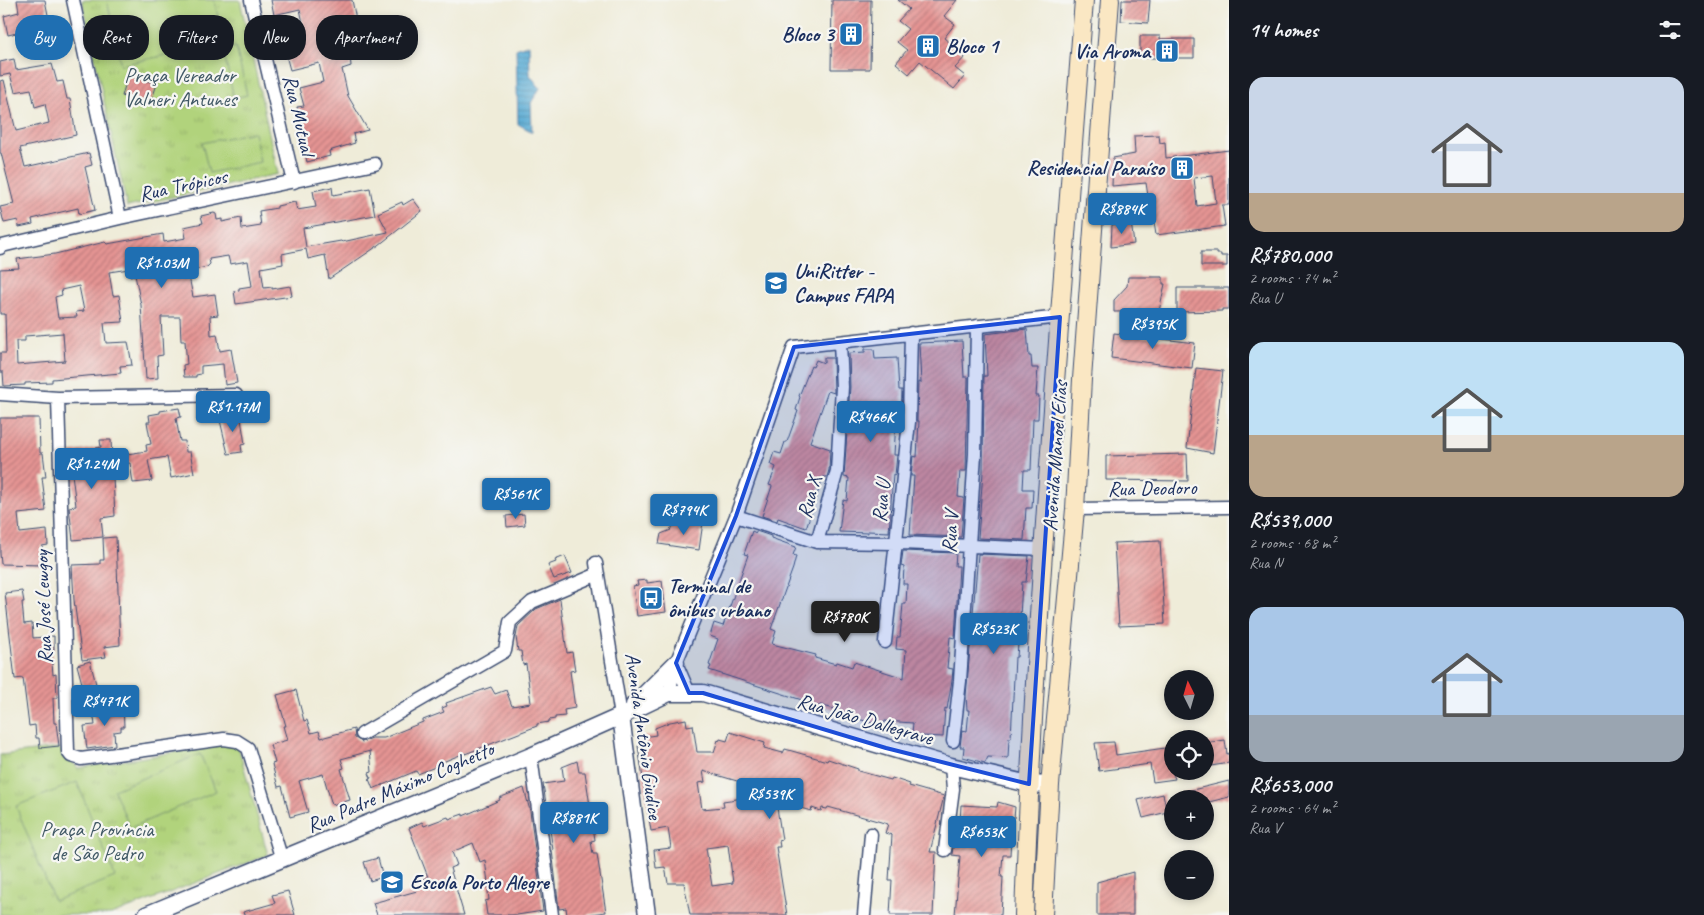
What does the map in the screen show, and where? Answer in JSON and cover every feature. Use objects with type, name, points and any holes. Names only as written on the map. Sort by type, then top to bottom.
[{"type":"main road","name":"Avenida Manoel Elias","points":[[1024,915],[1029,784],[1044,550],[1084,0]]},
{"type":"main road","name":"Avenida Manoel Elias","points":[[1043,915],[1050,785],[1075,509],[1081,399],[1110,0]]},
{"type":"main road","points":[[1057,370],[1083,372]]},
{"type":"main road","points":[[1055,397],[1081,399]]},
{"type":"street","points":[[72,0],[120,218]]},
{"type":"street","name":"Rua Mutual","points":[[251,0],[294,182]]},
{"type":"street","name":"Rua Trópicos","points":[[0,248],[120,218],[375,164]]},
{"type":"street","points":[[669,693],[676,664],[736,516],[794,347],[1060,317]]},
{"type":"street","name":"Rua V","points":[[953,741],[960,681],[970,547],[975,454],[977,326]]},
{"type":"street","name":"Rua U","points":[[885,642],[899,543],[909,422],[911,333]]},
{"type":"street","name":"Rua X","points":[[817,542],[837,471],[842,387],[840,342]]},
{"type":"street","points":[[0,394],[58,398],[236,395]]},
{"type":"street","name":"Rua José Lewgoy","points":[[58,398],[68,752],[71,756],[81,759],[224,739],[237,742],[248,748],[282,860]]},
{"type":"street","name":"Rua Deodoro","points":[[1075,509],[1229,507]]},
{"type":"street","points":[[736,516],[817,542],[899,543],[1044,550]]},
{"type":"street","name":"Avenida Antônio Giudice","points":[[362,734],[505,651],[510,622],[532,602],[597,569],[621,716],[647,915]]},
{"type":"street","points":[[676,664],[689,693]]},
{"type":"street","points":[[621,716],[676,664]]},
{"type":"street","name":"Rua Padre Máximo Coghetto","points":[[146,915],[531,756],[669,693]]},
{"type":"street","name":"Rua João Dallegrave","points":[[669,693],[704,693],[951,766],[1029,784],[1050,785]]},
{"type":"street","points":[[531,756],[546,858],[552,915]]},
{"type":"street","points":[[945,850],[953,789],[951,766]]},
{"type":"street","points":[[864,915],[871,834]]},
{"type":"highlighted area","points":[[1060,317],[1029,784],[886,748],[703,693],[689,693],[676,663],[736,516],[794,347]]},
{"type":"green space","name":"Praça Vereador Valneri Antunes","points":[[82,0],[240,0],[244,18],[244,60],[253,60],[278,174],[127,207],[95,60],[149,60],[149,15],[85,15]]},
{"type":"green space","points":[[107,0],[214,0],[218,15],[159,15],[159,57],[149,59],[149,15],[110,15]]},
{"type":"green space","points":[[234,47],[236,47],[247,95],[234,98],[225,60],[234,60]]},
{"type":"green space","points":[[120,60],[143,60],[121,65]]},
{"type":"green space","points":[[254,132],[260,162],[209,173],[202,143]]},
{"type":"green space","name":"Praça Província de São Pedro","points":[[237,742],[268,855],[111,915],[0,915],[0,755],[59,748],[78,768]]},
{"type":"green space","points":[[200,754],[216,791],[130,828],[114,790]]},
{"type":"green space","points":[[77,782],[115,877],[54,901],[16,806]]},
{"type":"water","points":[[529,44],[530,75],[540,88],[531,103],[532,132],[518,124],[516,49]]},
{"type":"building","points":[[17,0],[45,0],[48,15],[15,15],[15,33],[8,35],[4,16],[19,12]]},
{"type":"building","points":[[271,0],[352,0],[355,15],[316,15],[316,60],[350,60],[351,66],[342,69],[348,96],[368,130],[353,134],[355,143],[329,151],[330,156],[307,162],[299,126],[301,126],[297,107],[304,106],[299,88],[323,82],[319,63],[290,70],[287,60],[306,60],[306,15],[301,15],[300,9],[274,15]]},
{"type":"building","name":"Bloco 3","points":[[832,0],[871,0],[870,69],[831,69]]},
{"type":"building","name":"Bloco 1","points":[[898,0],[957,0],[944,16],[955,24],[944,38],[966,56],[955,68],[965,76],[954,89],[920,61],[909,74],[896,63],[907,50],[897,42],[908,29],[898,21],[909,9]]},
{"type":"building","points":[[1122,0],[1150,0],[1148,23],[1121,21]]},
{"type":"building","name":"Via Aroma","points":[[1140,36],[1160,36],[1160,39],[1194,39],[1194,58],[1140,58]]},
{"type":"building","points":[[14,59],[16,70],[52,64],[57,82],[63,81],[67,99],[70,99],[76,135],[20,148],[25,167],[89,153],[92,165],[85,167],[95,210],[79,214],[78,208],[32,219],[33,224],[19,227],[18,220],[4,223],[0,207],[14,204],[0,153],[0,81],[4,80],[16,131],[49,123],[45,104],[35,107],[31,89],[15,92],[10,74],[0,76],[0,62]]},
{"type":"building","points":[[128,75],[157,84],[150,105],[122,96]]},
{"type":"building","points":[[1159,135],[1160,143],[1165,142],[1166,158],[1229,150],[1229,205],[1222,205],[1225,226],[1156,235],[1146,183],[1112,186],[1113,158],[1135,154],[1134,136]],"holes":[[[1213,176],[1216,203],[1197,206],[1194,178]]]},
{"type":"building","points":[[332,187],[333,195],[370,188],[375,215],[303,228],[306,247],[342,242],[388,232],[378,213],[402,202],[403,205],[413,199],[422,211],[379,245],[329,279],[325,255],[308,259],[306,249],[282,254],[283,264],[261,268],[264,288],[272,287],[272,289],[290,286],[292,296],[236,304],[234,291],[239,290],[239,288],[252,286],[248,261],[230,264],[228,256],[209,259],[210,264],[207,267],[188,271],[193,297],[215,294],[218,315],[210,316],[211,335],[217,334],[220,351],[231,349],[237,383],[225,385],[223,364],[201,366],[201,374],[196,375],[196,377],[184,377],[183,365],[187,364],[185,341],[181,341],[180,317],[161,317],[163,355],[157,356],[158,378],[146,379],[141,305],[135,275],[130,276],[129,269],[109,272],[113,296],[119,295],[123,322],[104,323],[106,343],[128,342],[132,365],[120,366],[121,373],[52,379],[52,382],[4,386],[3,372],[0,372],[0,353],[6,353],[5,314],[0,314],[0,269],[19,268],[17,259],[55,254],[105,242],[107,244],[163,234],[164,242],[186,238],[184,227],[203,223],[201,216],[214,213],[217,220],[222,219],[222,222],[241,218],[242,229],[261,226],[259,211],[295,202],[297,210],[316,207],[313,191]],"holes":[[[79,286],[84,311],[76,312],[77,317],[58,318],[55,297],[62,295],[61,290]],[[63,333],[65,361],[17,365],[16,341],[25,341],[25,336]]]},
{"type":"building","points":[[1131,222],[1134,244],[1111,247],[1112,225]]},
{"type":"building","points":[[1201,252],[1217,252],[1221,256],[1227,256],[1227,266],[1201,266]]},
{"type":"building","points":[[1128,277],[1163,277],[1163,284],[1165,284],[1159,311],[1114,312],[1114,300],[1127,286]]},
{"type":"building","points":[[1177,288],[1229,288],[1229,309],[1222,309],[1222,311],[1177,312]]},
{"type":"building","points":[[1027,329],[1032,368],[1038,368],[1036,396],[1039,396],[1038,419],[1033,419],[1031,470],[1024,470],[1023,489],[1033,489],[1032,508],[1026,508],[1024,540],[978,538],[983,472],[984,376],[987,376],[985,334]]},
{"type":"building","points":[[1114,333],[1195,343],[1192,368],[1111,358]]},
{"type":"building","points":[[962,341],[964,377],[968,377],[966,471],[960,471],[958,497],[964,498],[961,537],[910,535],[914,476],[911,476],[913,456],[917,457],[919,421],[917,421],[918,382],[921,383],[919,343]]},
{"type":"building","points":[[865,349],[874,349],[875,359],[897,358],[899,390],[902,390],[901,420],[896,420],[894,455],[897,455],[895,475],[893,474],[889,532],[839,532],[843,500],[847,501],[849,478],[844,477],[850,387],[849,353],[865,352]]},
{"type":"building","points":[[824,358],[833,358],[834,393],[828,391],[810,442],[830,449],[829,470],[827,477],[823,477],[806,528],[778,518],[777,521],[762,516],[772,486],[769,485],[776,467],[770,464],[774,452],[781,454],[785,442],[787,442],[798,411],[796,410],[799,396],[811,366],[813,367],[816,360],[824,363]]},
{"type":"building","points":[[1196,368],[1223,371],[1213,453],[1187,448]]},
{"type":"building","points":[[179,408],[181,417],[176,418],[180,441],[185,441],[186,452],[190,452],[194,473],[171,478],[167,457],[148,460],[152,481],[133,483],[130,463],[121,464],[120,455],[147,451],[146,445],[151,444],[147,422],[150,422],[149,415]]},
{"type":"building","points":[[240,413],[245,444],[241,445],[242,452],[228,454],[219,416]]},
{"type":"building","points":[[0,418],[39,418],[40,453],[43,453],[46,477],[42,477],[46,511],[18,514],[20,533],[47,530],[48,545],[42,546],[41,565],[1,564]]},
{"type":"building","points":[[100,440],[111,440],[115,516],[101,518],[103,537],[73,540],[69,507],[76,506],[68,455],[69,453],[101,447]]},
{"type":"building","points":[[1187,454],[1188,481],[1106,480],[1106,456]]},
{"type":"building","points":[[524,514],[525,525],[507,527],[506,516]]},
{"type":"building","points":[[688,520],[703,522],[699,550],[659,544],[661,534],[671,530],[677,524],[688,522]]},
{"type":"building","points":[[752,531],[771,536],[771,538],[796,547],[793,555],[796,556],[793,568],[771,629],[776,631],[772,644],[816,655],[815,658],[836,664],[837,662],[852,667],[854,662],[904,678],[906,650],[896,649],[897,637],[900,637],[903,604],[906,604],[907,584],[903,584],[904,567],[901,566],[903,551],[956,553],[955,566],[959,566],[955,638],[950,637],[947,668],[953,669],[947,709],[945,708],[943,737],[922,736],[912,733],[913,723],[885,721],[884,726],[858,719],[858,716],[820,705],[819,707],[804,703],[805,701],[709,670],[718,639],[710,636],[714,623],[723,626],[748,555],[744,554]]},
{"type":"building","points":[[116,537],[120,645],[104,647],[106,657],[82,660],[74,600],[72,565],[100,564],[100,560],[104,560],[103,538]]},
{"type":"building","points":[[1160,541],[1165,624],[1119,626],[1114,543]]},
{"type":"building","points":[[978,554],[1029,556],[1026,582],[1022,582],[1020,617],[1025,617],[1024,644],[1018,644],[1017,657],[1015,657],[1011,738],[1009,738],[1008,758],[988,757],[985,763],[963,757],[964,747],[960,747],[962,730],[967,731],[969,710],[967,710],[966,696]]},
{"type":"building","points":[[565,556],[572,573],[554,579],[548,565]]},
{"type":"building","points":[[647,580],[647,583],[662,581],[666,612],[637,616],[633,586],[638,585],[637,581]]},
{"type":"building","points":[[22,591],[24,624],[32,623],[33,638],[54,636],[54,651],[51,651],[53,675],[56,674],[57,698],[53,698],[54,723],[56,723],[59,746],[40,748],[39,738],[36,738],[35,725],[29,726],[23,678],[15,679],[5,593]]},
{"type":"building","points":[[560,599],[567,653],[572,652],[575,670],[570,671],[575,708],[564,710],[565,716],[555,717],[555,719],[549,720],[549,722],[537,724],[537,726],[435,765],[435,767],[418,774],[416,771],[373,789],[369,779],[371,778],[369,773],[372,772],[370,751],[341,759],[344,768],[341,769],[350,800],[332,805],[323,774],[299,781],[308,812],[290,817],[282,786],[278,787],[272,764],[275,763],[270,745],[287,740],[283,726],[286,726],[277,695],[296,690],[304,721],[307,720],[311,733],[319,731],[321,738],[354,729],[355,738],[362,742],[372,738],[384,738],[423,722],[423,720],[444,712],[442,708],[447,706],[446,703],[491,687],[495,694],[506,690],[512,706],[531,703],[526,664],[523,665],[521,651],[518,651],[516,637],[518,626],[536,609]]},
{"type":"building","points":[[90,661],[96,684],[83,687],[77,665]]},
{"type":"building","points":[[123,702],[124,727],[121,727],[121,731],[114,732],[115,745],[87,749],[84,726],[95,725],[93,711],[111,708],[111,704]]},
{"type":"building","points":[[686,719],[687,726],[693,725],[697,752],[714,752],[718,740],[727,741],[730,732],[765,743],[764,748],[783,753],[785,749],[827,761],[828,759],[858,769],[858,771],[891,780],[892,778],[910,784],[909,786],[944,796],[930,852],[936,852],[933,915],[890,915],[892,880],[889,880],[892,835],[885,833],[888,824],[828,807],[827,809],[822,808],[821,811],[812,808],[811,811],[776,801],[782,840],[779,841],[780,847],[776,847],[787,915],[690,915],[684,883],[668,883],[665,867],[656,868],[654,850],[671,848],[668,828],[651,831],[638,746],[644,745],[643,737],[656,735],[655,728],[670,722]],"holes":[[[703,771],[778,793],[723,801],[724,807],[702,809],[698,783],[705,782]],[[728,845],[733,883],[712,886],[706,848]]]},
{"type":"building","points":[[1225,740],[1227,754],[1229,753],[1229,763],[1214,766],[1214,742]]},
{"type":"building","points":[[1114,742],[1116,755],[1164,748],[1164,780],[1168,780],[1153,782],[1150,764],[1099,771],[1095,743]]},
{"type":"building","points":[[577,761],[579,772],[585,772],[595,840],[591,841],[593,854],[597,854],[606,912],[567,915],[566,908],[559,909],[553,850],[543,784],[564,781],[562,767]]},
{"type":"building","points":[[1229,781],[1229,797],[1214,801],[1214,790],[1192,790]]},
{"type":"building","points":[[524,788],[530,811],[543,911],[517,915],[487,915],[485,901],[489,900],[489,890],[485,860],[480,862],[473,843],[452,852],[457,865],[450,868],[464,915],[377,915],[373,903],[417,891],[414,881],[428,877],[409,828],[422,822],[424,826],[448,817],[449,819],[463,814],[463,816]]},
{"type":"building","points":[[1163,794],[1164,813],[1143,818],[1138,800]]},
{"type":"building","points":[[998,802],[1015,807],[1014,818],[1012,818],[1010,855],[1003,855],[1001,915],[955,915],[960,856],[952,854],[957,823],[960,823],[961,805],[997,807]]},
{"type":"building","points":[[378,858],[383,877],[370,881],[364,862]]},
{"type":"building","points":[[1133,872],[1133,915],[1097,915],[1097,882]]},
{"type":"building","points":[[288,891],[295,915],[244,915],[243,912],[275,903],[272,895]]},
{"type":"place","name":"Bloco 3","points":[[851,34]]},
{"type":"place","name":"Bloco 1","points":[[928,46]]},
{"type":"place","name":"Via Aroma","points":[[1167,51]]},
{"type":"place","name":"Residencial Paraíso","points":[[1182,168]]},
{"type":"place","name":"UniRitter - Campus FAPA","points":[[776,283]]},
{"type":"place","name":"Terminal de ônibus urbano","points":[[651,598]]},
{"type":"place","name":"Escola Porto Alegre","points":[[392,882]]}]
